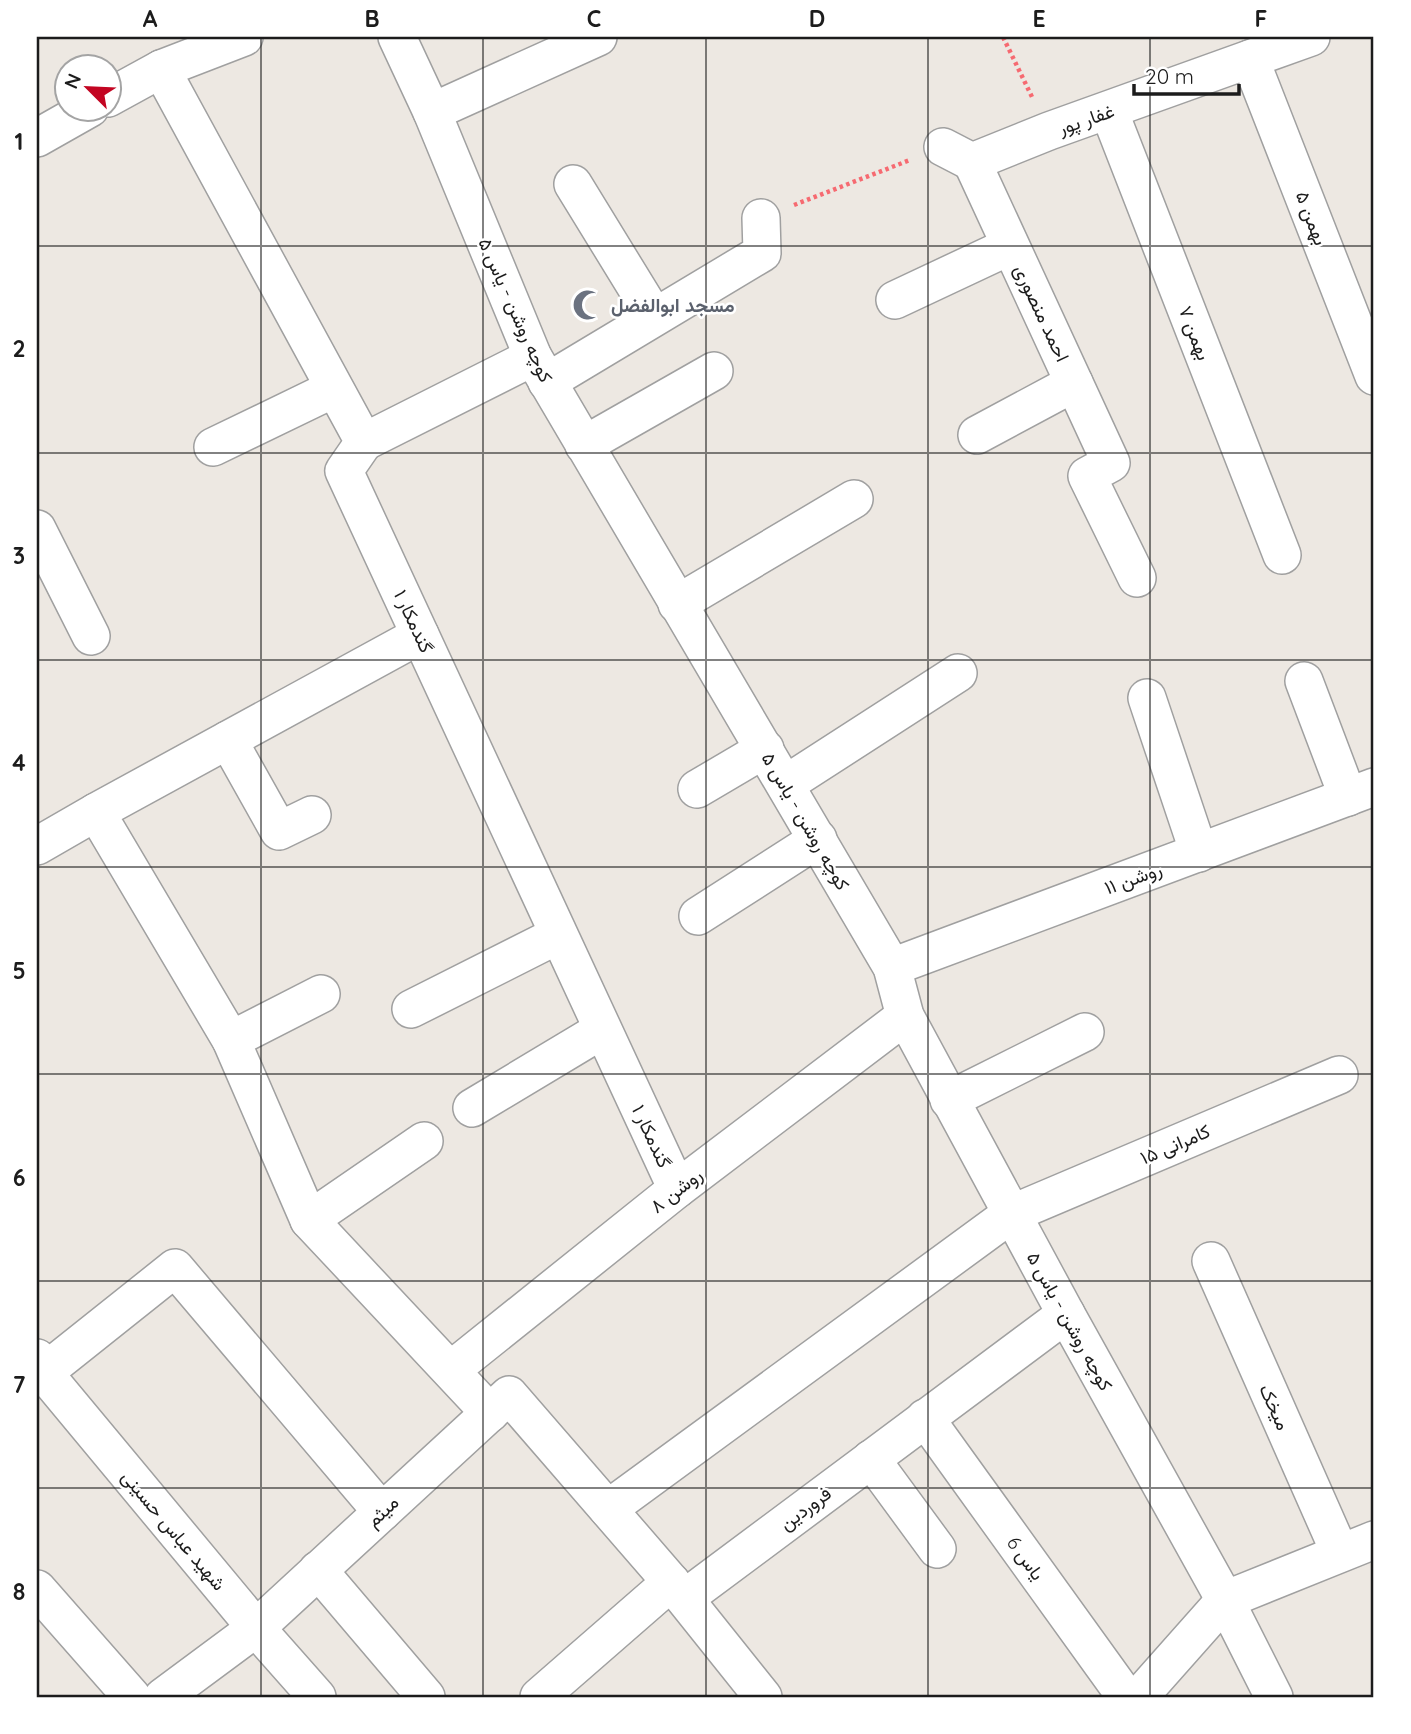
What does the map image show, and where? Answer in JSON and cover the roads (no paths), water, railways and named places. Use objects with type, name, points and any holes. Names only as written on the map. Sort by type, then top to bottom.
[{"type":"street","points":[[122,90],[161,69],[244,37]]},
{"type":"street","name":"کوچه روشن - یاس ۵","points":[[397,37],[432,112],[540,369],[892,967],[905,1016],[1011,1214],[1225,1600],[1274,1697]]},
{"type":"street","points":[[432,112],[598,37]]},
{"type":"street","name":"غفار پور","points":[[958,155],[1049,131],[1109,111],[1311,37]]},
{"type":"street","name":"بهمن ۵","points":[[1250,59],[1374,376]]},
{"type":"street","points":[[161,69],[364,442],[540,369],[654,316],[761,235]]},
{"type":"street","name":"بهمن ۷","points":[[1109,111],[1282,555]]},
{"type":"street","points":[[37,138],[65,122]]},
{"type":"street","name":"احمد منصوری","points":[[958,155],[1010,246],[1111,463],[1087,476],[1138,578]]},
{"type":"street","points":[[573,184],[654,316]]},
{"type":"street","points":[[895,300],[1010,246]]},
{"type":"street","points":[[584,445],[714,371]]},
{"type":"street","points":[[977,435],[1074,383]]},
{"type":"street","points":[[213,447],[334,389]]},
{"type":"street","name":"گندمکار ۱","points":[[364,442],[344,471],[677,1189]]},
{"type":"street","points":[[677,604],[854,499]]},
{"type":"street","points":[[37,529],[91,636]]},
{"type":"street","points":[[37,846],[420,635]]},
{"type":"street","points":[[786,784],[958,673]]},
{"type":"street","points":[[1304,681],[1361,792]]},
{"type":"street","points":[[1147,698],[1199,853]]},
{"type":"street","points":[[229,740],[279,831],[312,815]]},
{"type":"street","points":[[697,789],[765,749]]},
{"type":"street","name":"روشن ۱۱","points":[[892,967],[1361,792]]},
{"type":"street","points":[[96,812],[231,1040],[310,1220],[451,1370],[500,1404],[608,1509],[678,1590],[763,1697]]},
{"type":"street","points":[[698,916],[818,839]]},
{"type":"street","points":[[411,1009],[558,935]]},
{"type":"street","points":[[231,1040],[321,994]]},
{"type":"street","name":"روشن ۸","points":[[451,1370],[677,1189],[905,1016]]},
{"type":"street","points":[[471,1108],[602,1030]]},
{"type":"street","points":[[950,1100],[1085,1032]]},
{"type":"street","name":"کامرانی ۱۵","points":[[608,1509],[1011,1214],[1339,1075]]},
{"type":"street","points":[[310,1220],[424,1141]]},
{"type":"street","name":"میخک","points":[[1211,1261],[1340,1553]]},
{"type":"street","points":[[39,1370],[175,1268],[382,1512]]},
{"type":"street","name":"فروردین","points":[[549,1694],[678,1590],[871,1459],[1066,1314]]},
{"type":"street","name":"شهید عباس حسینی","points":[[39,1370],[317,1697]]},
{"type":"street","name":"میثم","points":[[163,1697],[256,1628],[500,1404]]},
{"type":"street","name":"یاس 6","points":[[925,1418],[1126,1697]]},
{"type":"street","points":[[871,1459],[937,1549]]},
{"type":"street","points":[[1139,1697],[1225,1600],[1374,1539]]},
{"type":"street","points":[[318,1570],[426,1697]]},
{"type":"street","points":[[37,1589],[132,1697]]},
{"type":"place","name":"مسجد ابوالفضل","points":[[588,305]]}]
